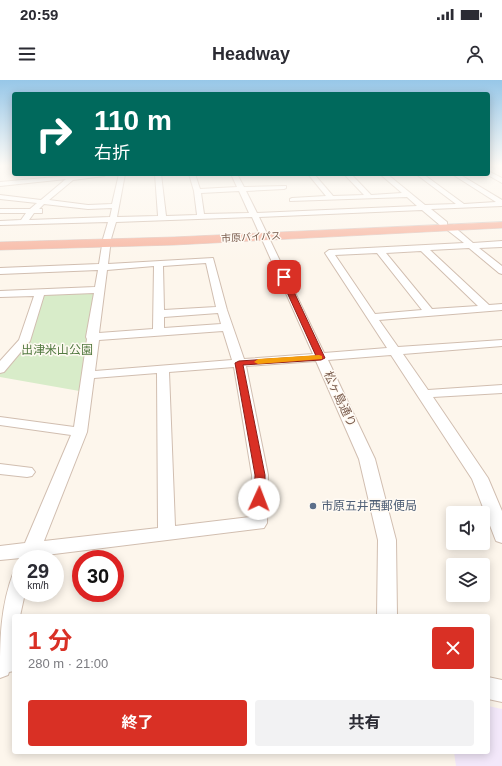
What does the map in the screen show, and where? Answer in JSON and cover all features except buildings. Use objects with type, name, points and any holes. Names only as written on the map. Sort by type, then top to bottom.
[{"type":"highway","name":"市原バイパス","points":[[446,226],[502,221]]},
{"type":"highway","name":"市原バイパス","points":[[0,246],[446,226],[502,225]]},
{"type":"highway","name":"市原バイパス","points":[[0,242],[107,241]]},
{"type":"street","points":[[9,198],[88,207],[116,206]]},
{"type":"street","points":[[23,222],[46,198]]},
{"type":"street","points":[[31,550],[80,432],[92,337],[107,241],[117,198]]},
{"type":"street","points":[[160,198],[162,217]]},
{"type":"street","points":[[198,198],[201,217]]},
{"type":"street","name":"松ヶ島通り","points":[[245,198],[263,234],[368,459],[387,540],[387,614]]},
{"type":"street","points":[[292,200],[331,198]]},
{"type":"street","points":[[411,198],[502,271]]},
{"type":"street","points":[[451,198],[462,206]]},
{"type":"street","points":[[493,198],[502,204]]},
{"type":"street","points":[[292,200],[303,213]]},
{"type":"street","points":[[0,223],[201,217],[502,204]]},
{"type":"street","points":[[0,211],[33,210],[45,212]]},
{"type":"street","points":[[502,244],[329,253],[480,478],[500,526],[502,536]]},
{"type":"street","points":[[423,248],[487,309]]},
{"type":"street","points":[[379,250],[430,313]]},
{"type":"street","points":[[0,271],[104,267],[210,260],[222,310],[239,363],[260,475],[258,523],[167,533],[55,550]]},
{"type":"street","points":[[158,263],[159,332]]},
{"type":"street","points":[[0,294],[100,290]]},
{"type":"street","points":[[0,369],[24,341],[40,292]]},
{"type":"street","points":[[371,317],[502,308]]},
{"type":"street","points":[[158,314],[222,310]]},
{"type":"street","points":[[92,337],[228,327]]},
{"type":"street","points":[[87,375],[502,343]]},
{"type":"street","points":[[163,369],[167,533]]},
{"type":"street","points":[[425,394],[501,391]]},
{"type":"street","points":[[0,421],[80,432]]},
{"type":"street","points":[[0,469],[27,472]]},
{"type":"street","points":[[0,553],[12,553]]},
{"type":"street","points":[[4,663],[13,602]]},
{"type":"street","points":[[490,688],[502,691]]},
{"type":"shaded area","points":[[490,706],[502,709],[502,766],[456,766],[454,754],[490,754]]},
{"type":"green space","name":"出津米山公園","points":[[100,290],[85,392],[0,377],[0,368],[15,354],[40,293]]},
{"type":"slow traffic","points":[[258,362],[319,358]]},
{"type":"place","name":"市原五井西郵便局","points":[[313,506]]},
{"type":"route","points":[[259,499],[260,475],[239,363],[321,358],[284,277]]}]
